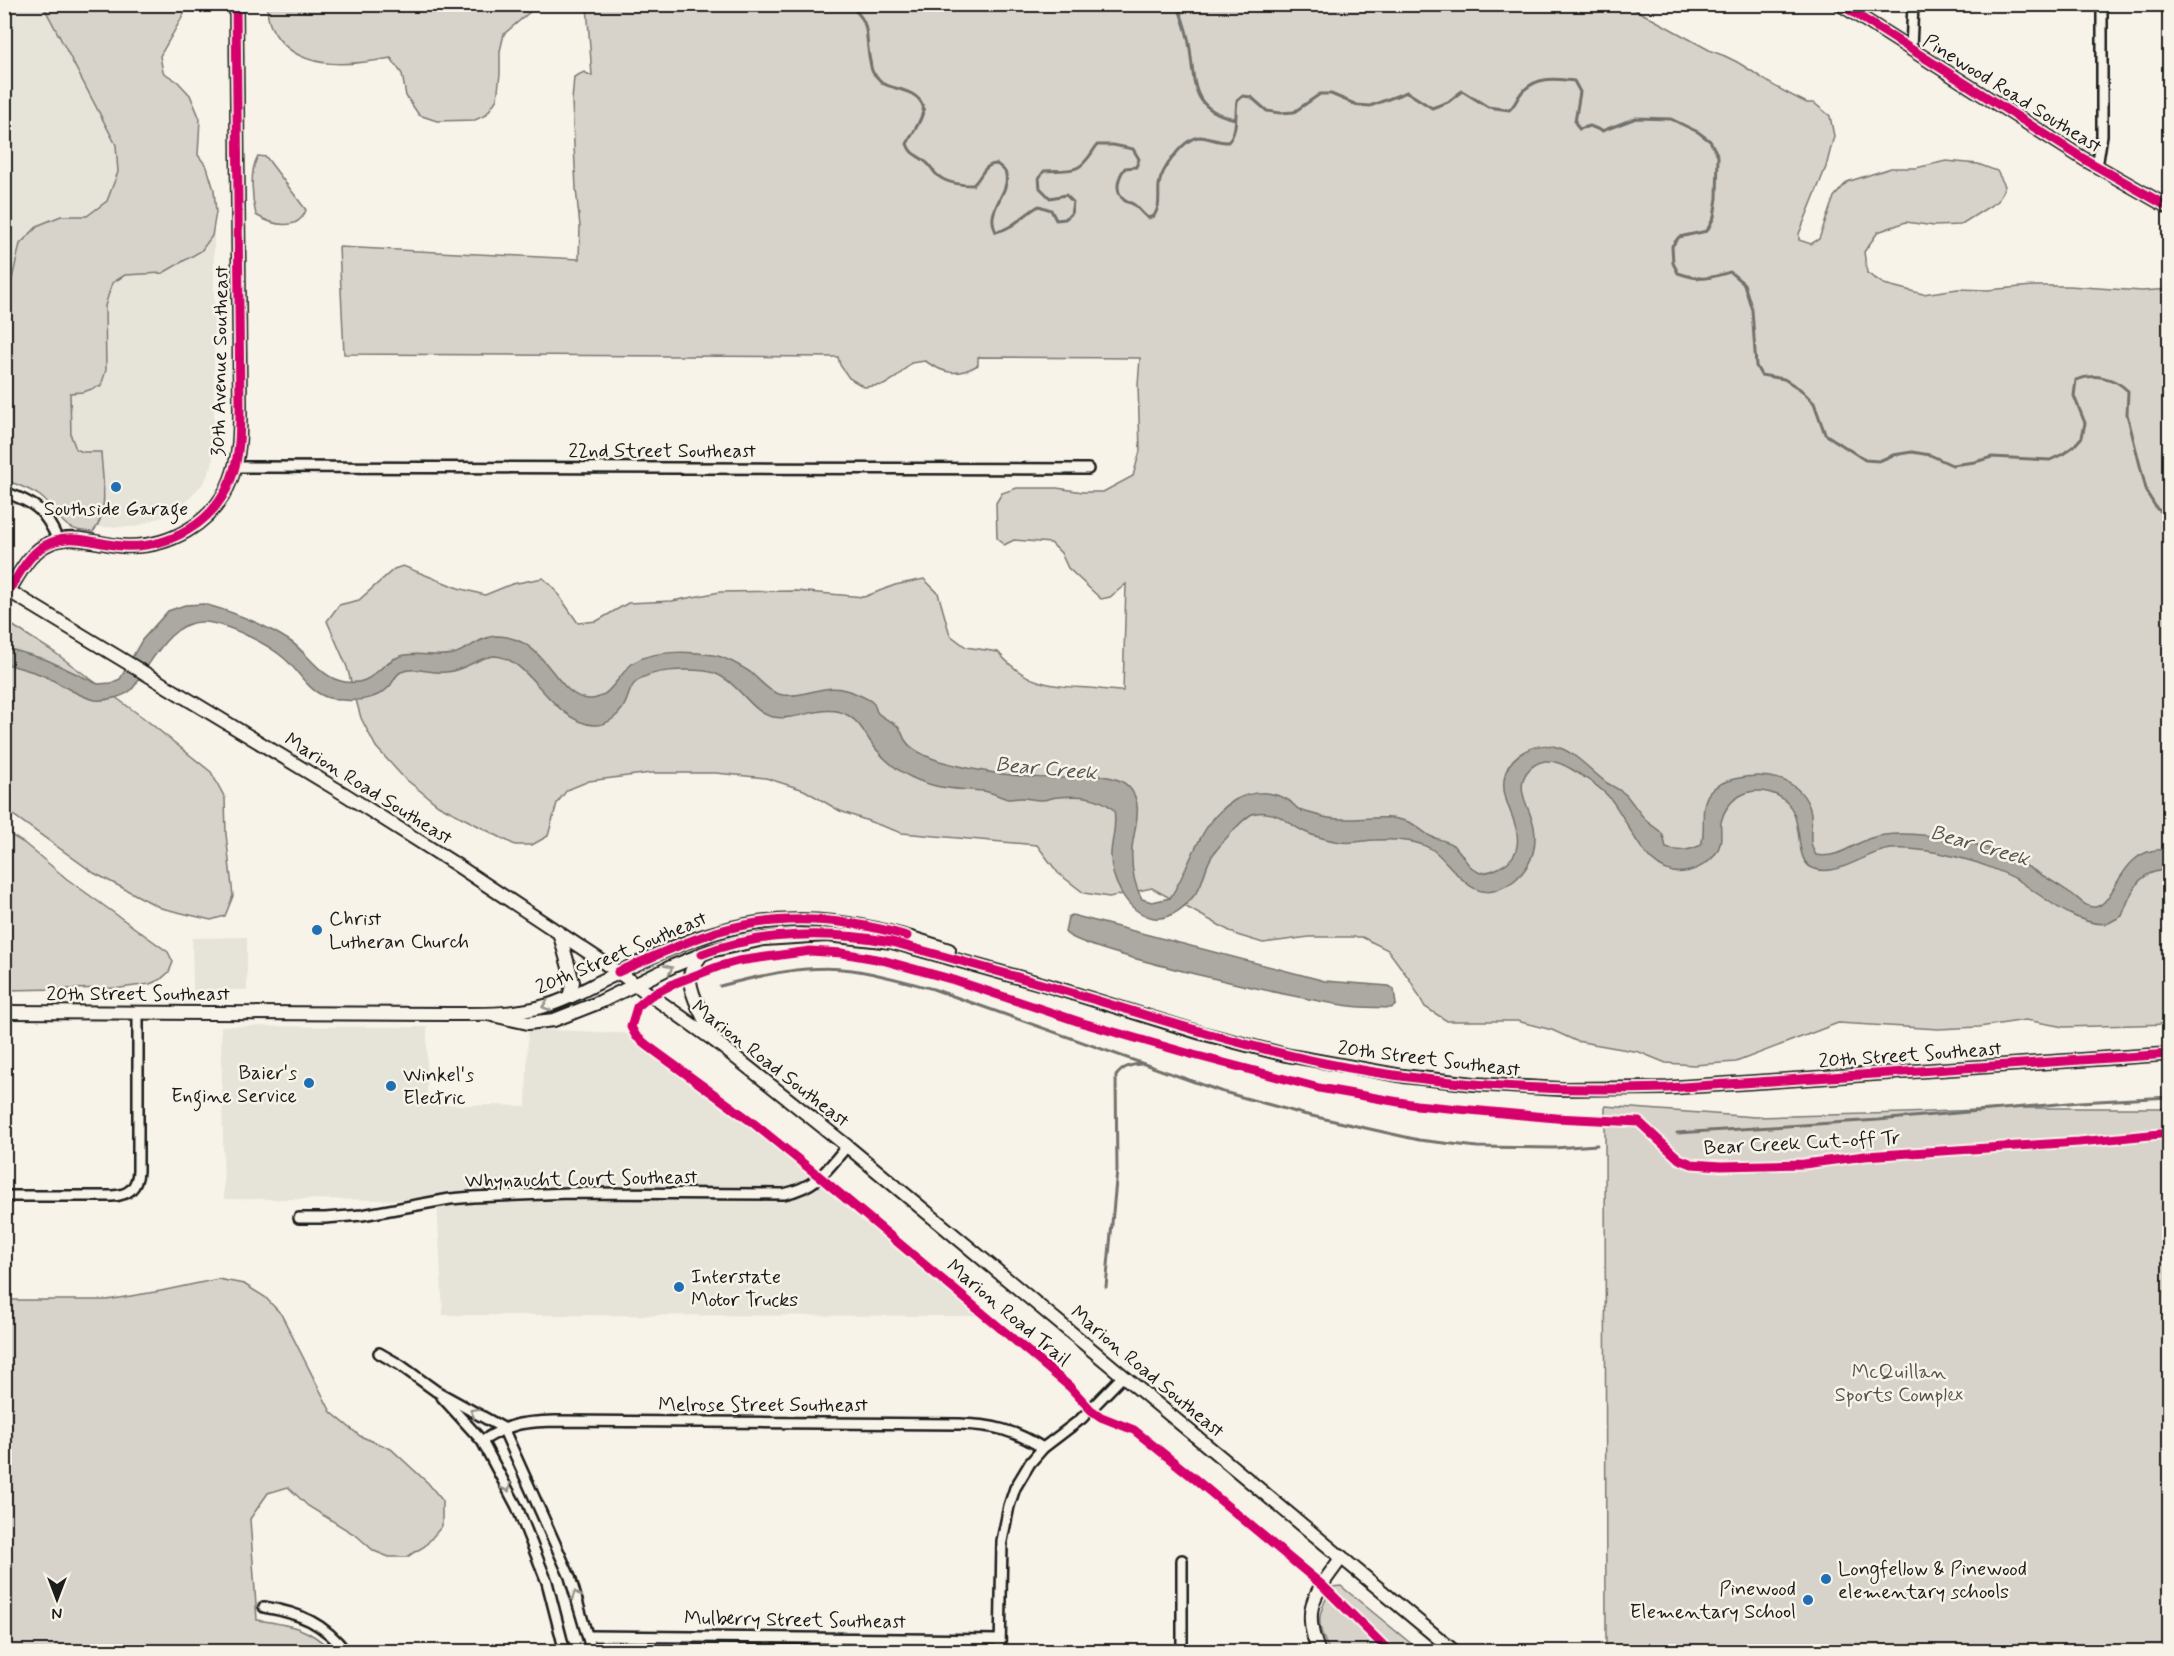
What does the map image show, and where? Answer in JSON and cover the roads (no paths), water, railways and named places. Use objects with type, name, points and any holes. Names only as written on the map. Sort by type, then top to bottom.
[{"type":"street","name":"30th Avenue Southeast","points":[[7,589],[32,555],[47,543],[82,539],[145,546],[168,540],[191,528],[210,512],[226,491],[235,468],[240,418],[236,4]]},
{"type":"street","name":"Pinewood Road Southeast","points":[[1840,4],[2097,167],[2169,208]]},
{"type":"street","points":[[1911,49],[1913,4]]},
{"type":"street","points":[[2097,167],[2102,135],[2102,4]]},
{"type":"street","name":"22nd Street Southeast","points":[[235,468],[1088,469]]},
{"type":"street","points":[[4,492],[27,500],[38,507],[48,519],[58,540]]},
{"type":"street","name":"Marion Road Southeast","points":[[7,589],[346,795],[559,932],[715,1041],[847,1146],[1455,1652]]},
{"type":"street","name":"20th Street Southeast","points":[[4,1012],[488,1014],[533,1010],[569,997],[677,946],[725,930],[771,922],[827,920],[865,925],[905,936],[1046,985]]},
{"type":"street","points":[[559,932],[573,982],[569,997]]},
{"type":"street","name":"20th Street Southeast","points":[[488,1014],[528,1023],[554,1020],[570,1015],[702,954],[728,946],[764,939],[807,936],[855,937],[892,942],[1046,985],[1192,1030],[1296,1057],[1403,1076],[1522,1088],[1667,1088],[2169,1054]]},
{"type":"street","points":[[702,954],[694,964],[690,979],[698,1004],[715,1041]]},
{"type":"street","points":[[4,1196],[112,1196],[128,1193],[133,1189],[138,1171],[138,1013]]},
{"type":"street","name":"Whynaucht Court Southeast","points":[[299,1218],[362,1215],[473,1197],[559,1194],[784,1194],[814,1183],[847,1146]]},
{"type":"street","points":[[379,1353],[436,1391],[503,1428],[570,1577],[592,1652]]},
{"type":"street","points":[[1000,1652],[1002,1541],[1009,1506],[1020,1478],[1043,1448],[1081,1419],[1123,1376]]},
{"type":"street","points":[[436,1391],[482,1441],[518,1507],[547,1582],[565,1652]]},
{"type":"street","name":"Melrose Street Southeast","points":[[482,1441],[503,1428],[526,1422],[967,1424],[1014,1432],[1043,1448]]},
{"type":"street","points":[[1319,1652],[1310,1628],[1310,1611],[1322,1586],[1342,1557]]},
{"type":"street","points":[[1182,1560],[1182,1652]]},
{"type":"street","points":[[264,1607],[295,1614],[319,1624],[346,1652]]},
{"type":"street","name":"Mulberry Street Southeast","points":[[588,1635],[1000,1640]]},
{"type":"waterway","points":[[848,4],[861,17],[864,24],[873,73],[884,84],[916,97],[923,106],[920,120],[907,144],[911,151],[924,160],[940,177],[953,183],[973,185],[992,165],[997,164],[1005,172],[1006,182],[993,216],[996,232],[1008,228],[1039,206],[1051,210],[1056,220],[1065,219],[1071,214],[1073,202],[1066,195],[1050,198],[1040,188],[1039,178],[1044,171],[1076,168],[1086,161],[1097,145],[1133,149],[1139,159],[1136,167],[1125,168],[1119,180],[1119,192],[1124,200],[1148,218],[1154,216],[1158,205],[1159,185],[1174,155],[1194,138],[1228,142],[1235,128],[1237,101],[1243,96],[1251,97],[1267,111],[1280,113],[1294,112],[1320,94],[1331,94],[1357,105],[1370,106],[1407,92],[1432,108],[1448,102],[1462,91],[1488,107],[1509,110],[1522,92],[1535,82],[1541,80],[1574,81],[1580,92],[1575,122],[1579,129],[1590,126],[1602,131],[1636,118],[1671,119],[1698,132],[1710,141],[1718,156],[1714,217],[1707,231],[1679,237],[1672,246],[1673,263],[1678,273],[1686,276],[1704,278],[1730,272],[1744,284],[1752,310],[1756,366],[1761,375],[1784,379],[1800,389],[1814,403],[1825,434],[1865,460],[1879,461],[1893,455],[1912,452],[1930,455],[1952,465],[1992,457],[2050,460],[2063,454],[2082,437],[2085,423],[2074,396],[2076,380],[2090,377],[2104,378],[2116,382],[2128,391],[2127,414],[2147,493],[2157,509],[2170,516]]},
{"type":"waterway","points":[[1177,4],[1188,37],[1198,94],[1203,103],[1211,109],[1235,119]]},
{"type":"waterway","points":[[720,986],[802,970],[819,968],[852,970],[933,989],[1220,1091],[1303,1114],[1419,1140],[1477,1147],[1554,1148],[1597,1145]]},
{"type":"waterway","points":[[1106,1287],[1117,1170],[1116,1076],[1127,1067],[1141,1064]]},
{"type":"waterway","points":[[1677,1133],[2170,1097]]},
{"type":"place","name":"Southside Garage","points":[[116,487]]},
{"type":"place","name":"Christ Lutheran Church","points":[[317,930]]},
{"type":"place","name":"Baier's Engine Service","points":[[309,1083]]},
{"type":"place","name":"Winkel's Electric","points":[[391,1086]]},
{"type":"place","name":"Interstate Motor Trucks","points":[[679,1287]]},
{"type":"place","name":"Longfellow & Pinewood elementary schools","points":[[1826,1579]]},
{"type":"place","name":"Pinewood Elementary School","points":[[1808,1600]]},
{"type":"water label","name":"Bear Creek","points":[[1046,768]]},
{"type":"water label","name":"Bear Creek","points":[[1980,845]]},
{"type":"park label","name":"McQuillan Sports Complex","points":[[1899,1382]]}]
